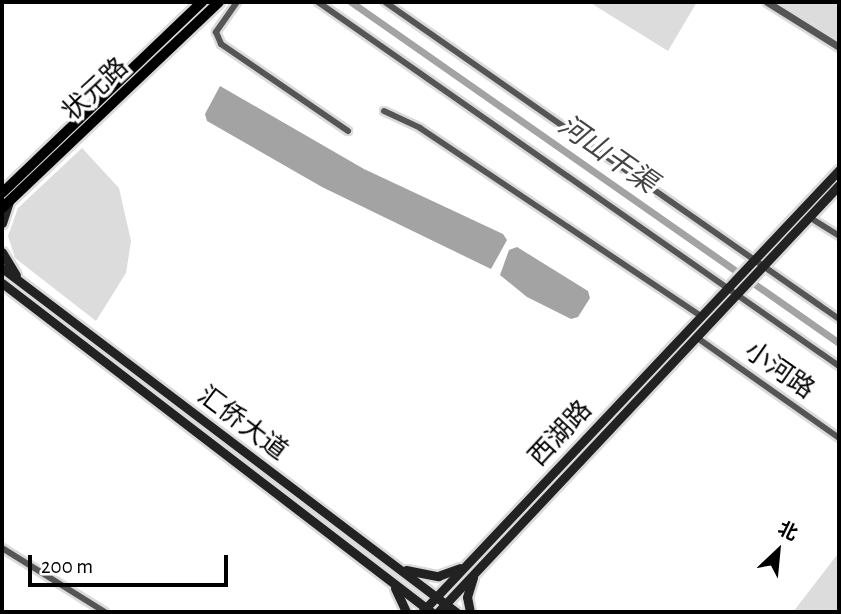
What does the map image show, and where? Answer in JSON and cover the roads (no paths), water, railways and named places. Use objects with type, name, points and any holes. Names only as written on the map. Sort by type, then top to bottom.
[{"type":"main road","name":"状元路","points":[[4,201],[202,2]]},
{"type":"main road","name":"状元路","points":[[4,201],[219,2]]},
{"type":"main road","points":[[757,265],[839,170]]},
{"type":"main road","points":[[757,265],[839,185]]},
{"type":"main road","points":[[2,223],[4,201]]},
{"type":"main road","points":[[2,252],[24,285]]},
{"type":"main road","name":"西湖路","points":[[426,611],[436,597],[729,286],[757,265]]},
{"type":"main road","name":"西湖路","points":[[438,612],[696,337],[737,292],[757,265]]},
{"type":"main road","name":"汇侨大道","points":[[2,268],[456,612]]},
{"type":"main road","name":"汇侨大道","points":[[2,283],[426,611]]},
{"type":"main road","points":[[2,290],[17,295]]},
{"type":"main road","points":[[397,568],[438,576],[470,561]]},
{"type":"main road","points":[[470,612],[467,597],[477,569]]},
{"type":"main road","points":[[387,579],[403,600],[406,612]]},
{"type":"street","points":[[237,2],[216,32],[221,44],[348,131]]},
{"type":"street","points":[[318,2],[729,286],[839,366]]},
{"type":"street","points":[[385,2],[757,265],[839,319]]},
{"type":"street","points":[[766,2],[839,47]]},
{"type":"street","points":[[384,111],[420,128],[701,316]]},
{"type":"street","points":[[809,217],[839,236]]},
{"type":"street","name":"小河路","points":[[696,337],[839,438]]},
{"type":"street","points":[[2,548],[105,612]]},
{"type":"waterway","name":"河山干渠","points":[[351,2],[839,343]]}]
